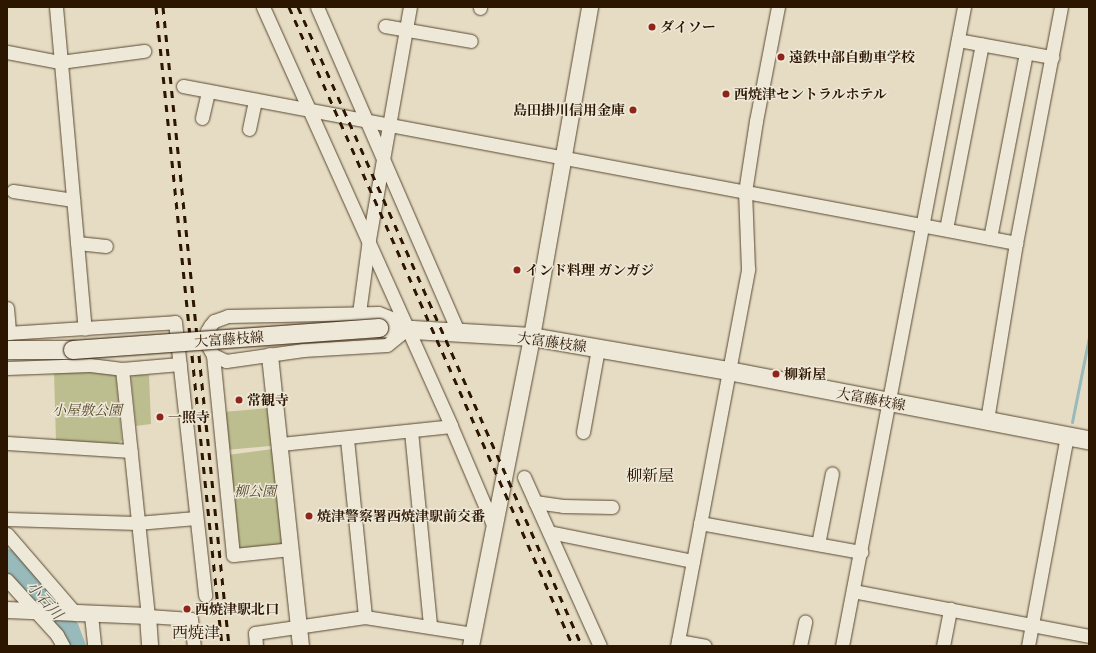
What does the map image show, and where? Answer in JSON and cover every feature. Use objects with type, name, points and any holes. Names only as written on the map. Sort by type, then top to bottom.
[{"type":"main road","name":"大富藤枝線","points":[[8,339],[73,350],[378,328],[532,338],[729,371],[1089,440]]},
{"type":"street","points":[[56,7],[85,330]]},
{"type":"street","points":[[263,7],[311,110],[451,426],[494,528]]},
{"type":"street","points":[[317,7],[459,333]]},
{"type":"street","points":[[359,313],[368,239],[410,7]]},
{"type":"street","points":[[256,646],[255,634],[365,617],[430,626],[472,640],[532,338],[562,158],[590,7]]},
{"type":"street","points":[[705,646],[678,644],[748,269],[745,192],[756,121],[778,7]]},
{"type":"street","points":[[842,646],[964,7]]},
{"type":"street","points":[[987,420],[1016,243],[1061,7]]},
{"type":"street","points":[[385,26],[471,41]]},
{"type":"street","points":[[958,40],[1052,57]]},
{"type":"street","points":[[946,229],[982,44]]},
{"type":"street","points":[[8,55],[60,62],[144,51]]},
{"type":"street","points":[[990,238],[1026,52]]},
{"type":"street","points":[[183,86],[366,119],[562,158],[922,224],[1016,243]]},
{"type":"street","points":[[202,118],[208,91]]},
{"type":"street","points":[[250,130],[255,100]]},
{"type":"street","points":[[13,191],[73,200]]},
{"type":"street","points":[[77,243],[106,246]]},
{"type":"street","points":[[7,308],[8,339],[175,322],[205,594]]},
{"type":"street","points":[[291,550],[233,556],[213,355],[208,346],[207,331],[214,321],[220,318],[359,313],[386,315],[407,329]]},
{"type":"street","points":[[213,355],[226,361],[319,349],[386,344],[407,329]]},
{"type":"street","points":[[583,432],[598,349]]},
{"type":"street","points":[[270,356],[281,444],[301,646]]},
{"type":"street","points":[[7,368],[90,365],[122,369],[180,364]]},
{"type":"street","points":[[122,369],[150,646]]},
{"type":"street","points":[[281,444],[347,439],[451,426]]},
{"type":"street","points":[[411,432],[430,626]]},
{"type":"street","points":[[1028,646],[1067,436]]},
{"type":"street","points":[[347,439],[365,617]]},
{"type":"street","points":[[7,443],[131,451]]},
{"type":"street","points":[[818,544],[832,473]]},
{"type":"street","points":[[524,477],[600,646]]},
{"type":"street","points":[[535,502],[563,506],[612,507]]},
{"type":"street","points":[[7,519],[137,523],[196,518]]},
{"type":"street","points":[[700,523],[861,552]]},
{"type":"street","points":[[549,532],[693,560]]},
{"type":"street","points":[[7,534],[83,615],[94,646]]},
{"type":"street","points":[[7,580],[34,612],[57,635],[63,646]]},
{"type":"street","points":[[853,591],[1089,636]]},
{"type":"street","points":[[943,646],[950,609]]},
{"type":"street","points":[[7,610],[83,615],[148,616],[191,619],[194,646]]},
{"type":"street","points":[[800,646],[805,622]]},
{"type":"green space","name":"小屋敷公園","points":[[87,369],[110,372],[116,376],[122,440],[118,444],[56,441],[54,371]]},
{"type":"green space","points":[[134,375],[149,375],[151,424],[136,426],[131,378]]},
{"type":"green space","points":[[269,408],[272,446],[228,450],[225,412]]},
{"type":"green space","name":"柳公園","points":[[273,449],[283,544],[242,550],[237,546],[227,455]]},
{"type":"waterway","points":[[1072,422],[1089,337]]},
{"type":"waterway","name":"小石川","points":[[7,558],[69,628],[76,646]]},
{"type":"railway","points":[[156,7],[222,646]]},
{"type":"railway","points":[[163,7],[229,646]]},
{"type":"railway","points":[[289,7],[573,646]]},
{"type":"railway","points":[[298,7],[582,646]]},
{"type":"place","name":"ダイソー","points":[[652,27]]},
{"type":"place","name":"遠鉄中部自動車学校","points":[[781,57]]},
{"type":"place","name":"西焼津セントラルホテル","points":[[726,94]]},
{"type":"place","name":"島田掛川信用金庫","points":[[633,110]]},
{"type":"place","name":"インド料理 ガンガジ","points":[[517,270]]},
{"type":"place","name":"柳新屋","points":[[776,374]]},
{"type":"place","name":"常観寺","points":[[239,400]]},
{"type":"place","name":"一照寺","points":[[160,417]]},
{"type":"place","name":"焼津警察署西焼津駅前交番","points":[[309,516]]},
{"type":"place","name":"西焼津駅北口","points":[[187,609]]},
{"type":"district","name":"柳新屋","points":[[650,476]]},
{"type":"district","name":"西焼津","points":[[196,633]]}]
